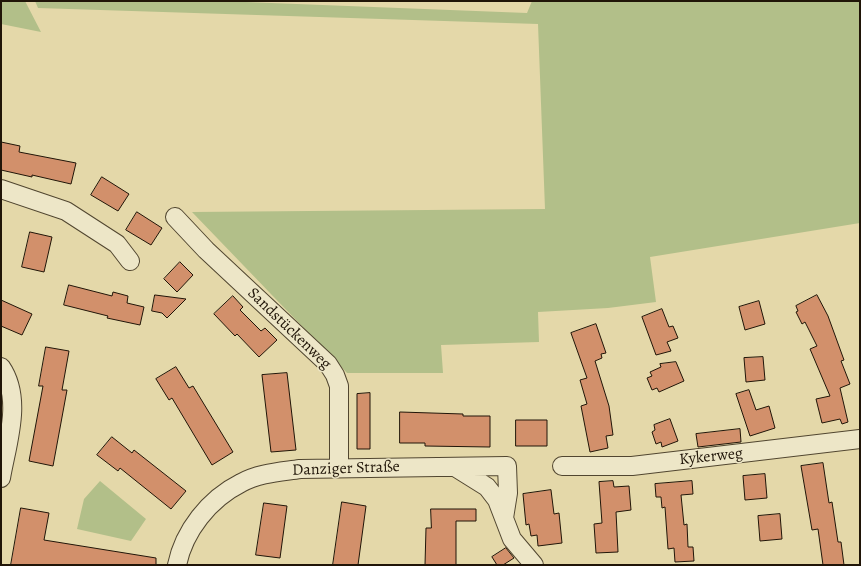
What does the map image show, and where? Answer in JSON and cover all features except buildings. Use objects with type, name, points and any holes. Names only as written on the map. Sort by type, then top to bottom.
[{"type":"street","points":[[1,189],[66,211],[117,244],[130,261]]},
{"type":"street","name":"Sandstückenweg","points":[[175,217],[206,250],[328,364],[336,375],[338,386],[339,468]]},
{"type":"street","points":[[1,367],[11,389],[12,402],[11,421],[1,478]]},
{"type":"street","name":"Kykerweg","points":[[562,466],[638,465],[860,439]]},
{"type":"street","name":"Danziger Straße","points":[[177,565],[181,549],[190,529],[223,495],[241,483],[270,473],[300,469],[508,466],[508,493],[504,518]]},
{"type":"street","points":[[454,467],[487,486],[497,500],[512,539],[534,565]]},
{"type":"green space","points":[[1,1],[25,1],[41,32],[1,24]]},
{"type":"green space","points":[[35,1],[220,1],[527,13],[532,1],[860,1],[860,223],[650,257],[656,302],[608,308],[538,312],[539,342],[441,345],[443,373],[347,373],[192,212],[545,209],[538,24],[38,8]]},
{"type":"green space","points":[[100,481],[146,519],[131,541],[77,529],[84,499]]}]
